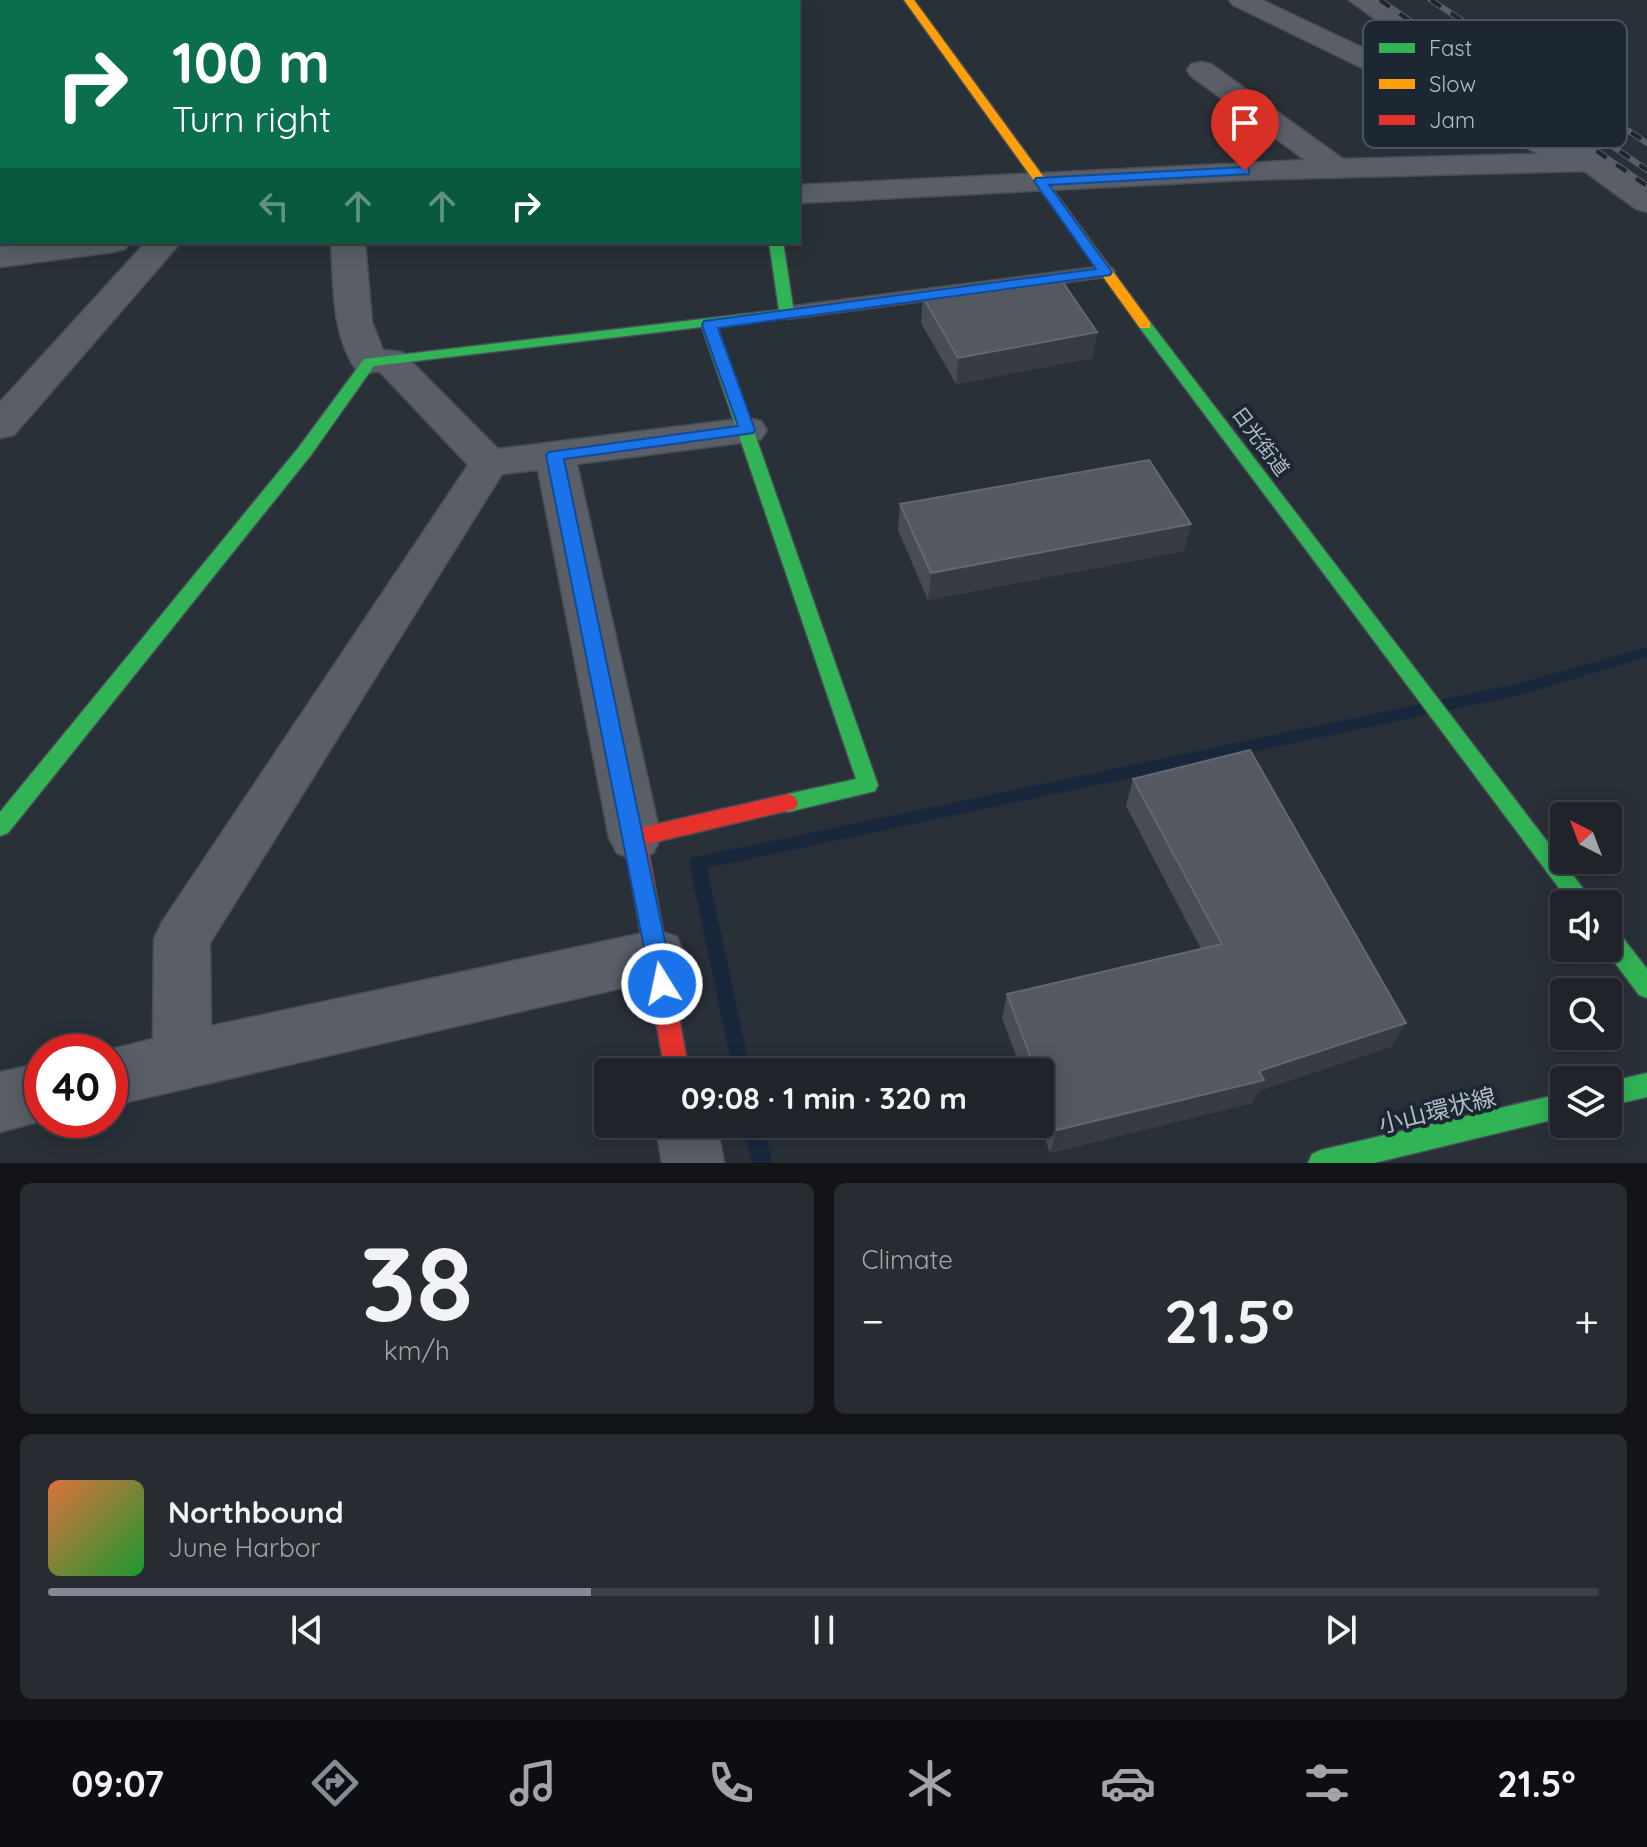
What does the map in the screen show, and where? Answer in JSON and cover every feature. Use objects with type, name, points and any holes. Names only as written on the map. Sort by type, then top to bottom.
[{"type":"main road","name":"日光街道","points":[[909,0],[1105,272],[1573,890]]},
{"type":"main road","points":[[0,827],[379,361],[709,325],[787,313],[776,244]]},
{"type":"main road","points":[[675,1058],[635,838],[868,785],[709,325]]},
{"type":"main road","points":[[1622,953],[1646,983]]},
{"type":"main road","points":[[1622,1091],[1647,1085]]},
{"type":"main road","name":"小山環状線","points":[[1321,1163],[1550,1108]]},
{"type":"street","points":[[1242,0],[1363,59]]},
{"type":"street","points":[[1362,0],[1390,20]]},
{"type":"street","points":[[1201,70],[1335,168]]},
{"type":"street","points":[[1547,148],[1590,162]]},
{"type":"street","points":[[1570,148],[1647,202]]},
{"type":"street","points":[[800,194],[1335,168],[1590,162]]},
{"type":"street","points":[[0,257],[98,244]]},
{"type":"street","points":[[0,426],[162,244]]},
{"type":"street","points":[[348,244],[354,322],[379,361],[489,463],[747,430]]},
{"type":"street","points":[[555,455],[635,838]]},
{"type":"street","points":[[182,1061],[182,939],[489,463]]},
{"type":"street","points":[[128,1073],[657,955]]},
{"type":"street","points":[[0,1102],[24,1096]]},
{"type":"street","points":[[689,1138],[693,1163]]},
{"type":"lane","points":[[787,313],[1105,272]]},
{"type":"building","points":[[1060,278],[1097,332],[958,358],[923,297]]},
{"type":"building","points":[[1149,460],[1191,524],[931,573],[900,504]]},
{"type":"building","points":[[1250,750],[1406,1023],[1259,1071],[1264,1080],[1057,1130],[1054,1122],[1054,1058],[1031,1058],[1007,994],[1222,944],[1133,779]]},
{"type":"waterway","points":[[739,1058],[697,863],[1520,689],[1647,652]]},
{"type":"waterway","points":[[756,1138],[762,1163]]},
{"type":"railway","points":[[1380,0],[1409,20]]},
{"type":"railway","points":[[1431,0],[1461,20]]},
{"type":"railway","points":[[1627,130],[1647,143]]},
{"type":"railway","points":[[1592,148],[1647,186]]},
{"type":"railway","points":[[1615,148],[1647,170]]},
{"type":"traffic: fast","points":[[0,827],[305,451],[369,362],[787,313],[776,244]]},
{"type":"traffic: fast","points":[[709,325],[868,785],[788,803]]},
{"type":"traffic: fast","points":[[1145,325],[1573,890]]},
{"type":"traffic: fast","points":[[1622,954],[1647,987]]},
{"type":"traffic: fast","points":[[1622,1091],[1647,1085]]},
{"type":"traffic: fast","points":[[1321,1163],[1550,1108]]},
{"type":"traffic: slow","points":[[909,0],[1145,325]]},
{"type":"traffic: jam","points":[[674,1058],[635,838],[788,803]]},
{"type":"route","points":[[662,984],[635,838],[555,455],[747,430],[709,325],[1105,272],[1040,181],[1245,171]]}]
